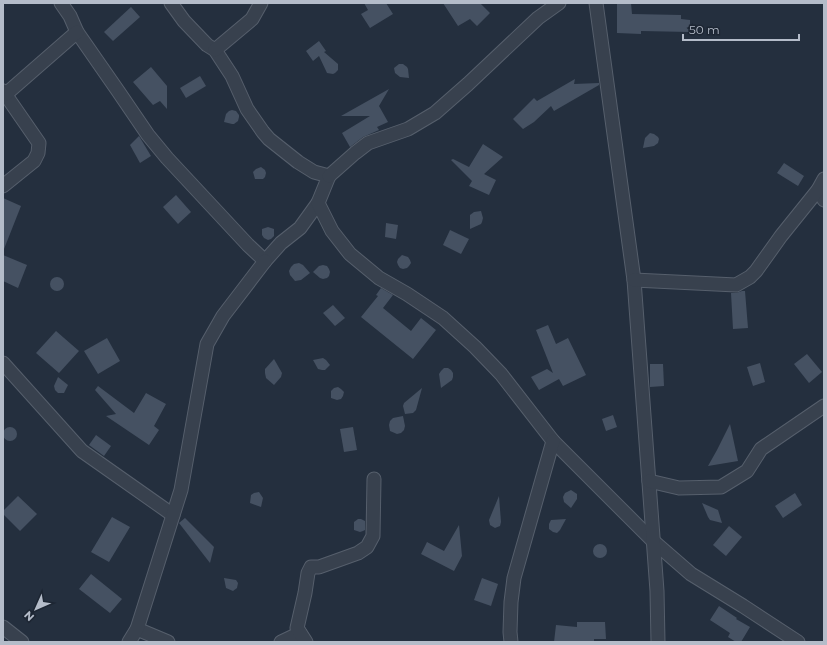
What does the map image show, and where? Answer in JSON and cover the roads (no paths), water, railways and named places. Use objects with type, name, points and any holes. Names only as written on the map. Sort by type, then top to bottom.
[{"type":"street","points":[[61,3],[70,16],[77,32],[153,141],[242,239],[265,261]]},
{"type":"street","points":[[171,3],[184,21],[215,50],[232,76],[246,109],[263,132],[298,162],[314,172],[329,176]]},
{"type":"street","points":[[129,642],[137,629],[181,490],[207,344],[223,316],[265,261],[281,243],[300,228],[318,203],[329,176],[368,143],[408,128],[435,113],[538,18],[560,3]]},
{"type":"street","points":[[596,3],[634,280],[657,591],[658,642]]},
{"type":"street","points":[[215,50],[252,19],[262,4]]},
{"type":"street","points":[[3,186],[34,161],[38,153],[39,143],[4,93],[77,32]]},
{"type":"street","points":[[634,280],[736,285],[750,277],[756,271],[781,236],[822,190]]},
{"type":"street","points":[[318,203],[332,231],[350,254],[378,278],[407,294],[444,318],[475,347],[501,374],[553,441],[653,541],[691,574],[798,642]]},
{"type":"street","points":[[3,363],[82,451],[173,515]]},
{"type":"street","points":[[649,481],[679,488],[721,487],[747,471],[761,449],[824,406]]},
{"type":"street","points":[[511,642],[511,602],[514,578],[553,441]]},
{"type":"street","points":[[281,642],[303,638],[297,628],[308,573],[311,566],[319,568],[367,547],[373,536],[374,479]]},
{"type":"street","points":[[3,627],[22,642]]},
{"type":"street","points":[[137,629],[168,642]]}]
